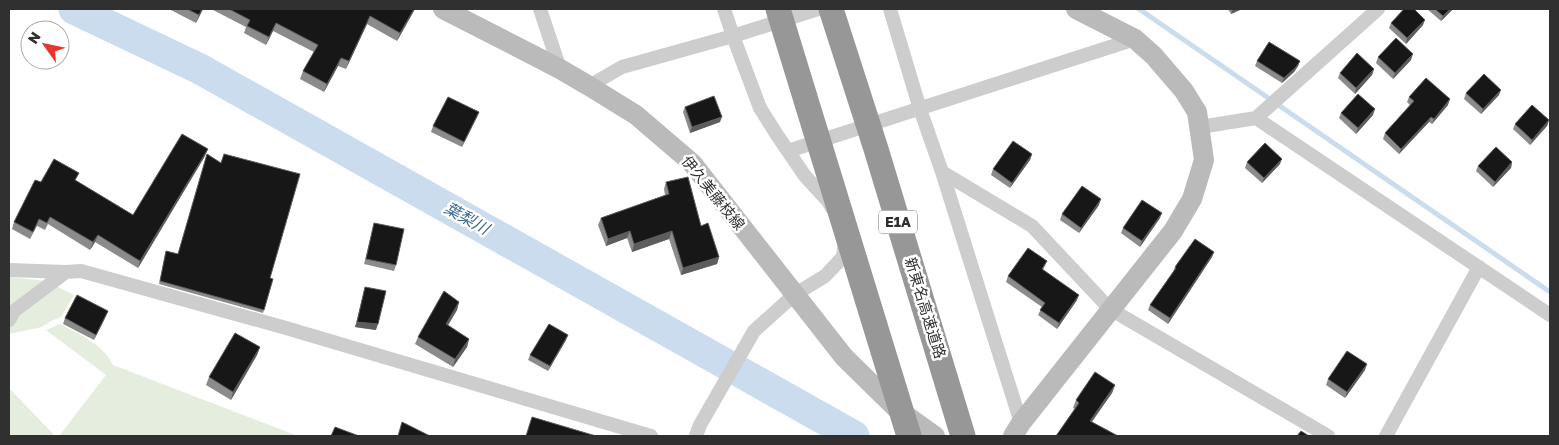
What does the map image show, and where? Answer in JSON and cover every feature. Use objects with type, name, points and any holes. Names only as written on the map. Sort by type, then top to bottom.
[{"type":"highway","points":[[778,9],[909,436]]},
{"type":"highway","name":"新東名高速道路","points":[[831,9],[963,436]]},
{"type":"main road","name":"伊久美藤枝線","points":[[443,9],[560,68],[636,114],[692,163],[844,357],[896,408],[935,436]]},
{"type":"main road","points":[[1017,430],[1173,231],[1192,199],[1204,160],[1197,112],[1184,91],[1154,56],[1135,40],[1076,9]]},
{"type":"street","points":[[540,9],[560,68]]},
{"type":"street","points":[[696,436],[700,424],[754,331],[794,295],[825,276],[843,257],[845,240],[840,222],[828,201],[805,176],[760,108],[724,9]]},
{"type":"street","points":[[590,86],[622,68],[818,9]]},
{"type":"street","points":[[890,9],[920,109],[942,172],[1017,430]]},
{"type":"street","points":[[1200,127],[1256,118],[1378,9]]},
{"type":"street","points":[[788,152],[1135,40]]},
{"type":"street","points":[[1256,118],[1550,315]]},
{"type":"street","points":[[942,172],[1032,226],[1110,309],[1328,436]]},
{"type":"street","points":[[1386,436],[1479,267]]},
{"type":"street","points":[[9,270],[81,271],[230,312],[652,436]]},
{"type":"street","points":[[9,320],[14,311],[66,272]]},
{"type":"green space","points":[[9,277],[46,281],[74,295],[61,317],[42,327],[9,334]]},
{"type":"green space","points":[[60,324],[97,346],[113,365],[298,436],[59,436],[106,375],[46,330]]},
{"type":"green space","points":[[9,388],[55,436],[9,436]]},
{"type":"building","points":[[187,9],[202,9],[199,15]]},
{"type":"building","points":[[229,9],[414,9],[400,33],[370,16],[349,61],[341,58],[327,84],[303,71],[318,45],[276,23],[269,37],[247,26],[250,20]]},
{"type":"building","points":[[1404,9],[1414,9],[1425,20],[1407,38],[1391,23]]},
{"type":"building","points":[[1435,9],[1450,9],[1443,16]]},
{"type":"building","points":[[1396,38],[1413,54],[1395,73],[1378,57]]},
{"type":"building","points":[[1269,42],[1300,61],[1284,78],[1257,61]]},
{"type":"building","points":[[1357,53],[1374,69],[1356,88],[1340,73]]},
{"type":"building","points":[[1484,74],[1501,90],[1483,109],[1466,93]]},
{"type":"building","points":[[1426,78],[1450,99],[1434,119],[1431,117],[1401,149],[1385,133],[1414,101],[1409,97]]},
{"type":"building","points":[[1358,94],[1375,109],[1358,128],[1341,113]]},
{"type":"building","points":[[714,96],[722,117],[692,127],[685,107]]},
{"type":"building","points":[[448,97],[479,112],[464,142],[433,126]]},
{"type":"building","points":[[1532,105],[1549,120],[1532,140],[1515,124]]},
{"type":"building","points":[[182,134],[208,149],[140,261],[98,235],[93,242],[50,217],[47,223],[39,219],[33,232],[14,222],[35,180],[41,182],[54,159],[79,173],[75,180],[133,215]]},
{"type":"building","points":[[1013,141],[1032,154],[1012,183],[993,169]]},
{"type":"building","points":[[1265,143],[1282,159],[1264,178],[1247,162]]},
{"type":"building","points":[[1496,147],[1512,162],[1495,182],[1478,166]]},
{"type":"building","points":[[207,154],[221,163],[224,154],[300,174],[270,278],[273,279],[264,310],[160,281],[166,251],[178,254]]},
{"type":"building","points":[[688,177],[701,226],[708,223],[719,257],[683,268],[672,231],[634,244],[630,231],[608,239],[601,218],[669,194],[666,182]]},
{"type":"building","points":[[1082,186],[1101,199],[1081,228],[1062,214]]},
{"type":"building","points":[[1142,200],[1162,213],[1142,241],[1123,228]]},
{"type":"building","points":[[374,223],[404,229],[396,265],[366,259]]},
{"type":"building","points":[[1195,239],[1214,252],[1170,318],[1150,305]]},
{"type":"building","points":[[1028,248],[1047,261],[1042,269],[1079,295],[1059,323],[1040,310],[1045,303],[1008,276]]},
{"type":"building","points":[[365,287],[386,291],[378,324],[357,322]]},
{"type":"building","points":[[444,291],[459,302],[446,324],[469,339],[455,359],[418,337]]},
{"type":"building","points":[[77,295],[108,311],[96,335],[65,318]]},
{"type":"building","points":[[549,324],[568,335],[550,366],[530,355]]},
{"type":"building","points":[[235,333],[260,347],[233,392],[209,377]]},
{"type":"building","points":[[1347,351],[1367,364],[1347,392],[1328,379]]},
{"type":"building","points":[[1095,372],[1115,385],[1090,421],[1118,436],[1056,436],[1079,403],[1076,400]]},
{"type":"building","points":[[532,417],[596,436],[526,436]]},
{"type":"building","points":[[402,422],[430,436],[398,436]]},
{"type":"building","points":[[335,427],[359,436],[331,436]]},
{"type":"building","points":[[1301,431],[1309,436],[1297,436]]},
{"type":"waterway","name":"葉梨川","points":[[74,9],[200,69],[854,436]]},
{"type":"waterway","points":[[1139,9],[1550,292]]}]
